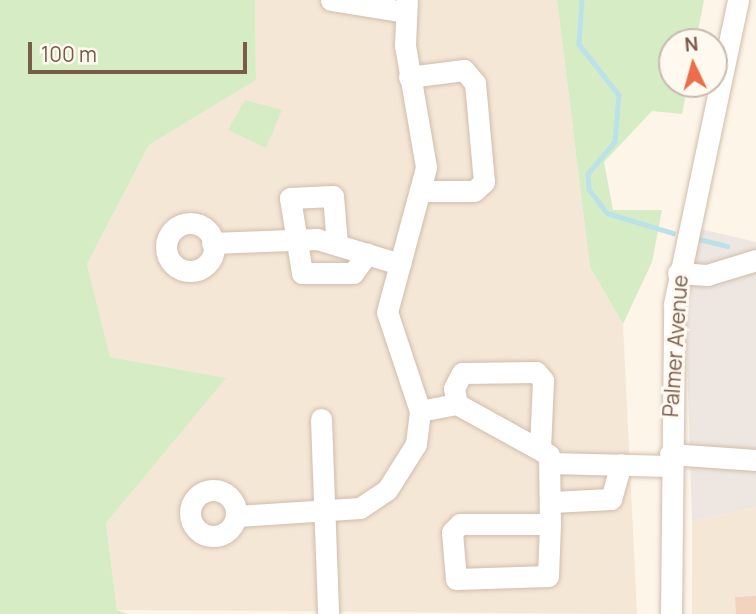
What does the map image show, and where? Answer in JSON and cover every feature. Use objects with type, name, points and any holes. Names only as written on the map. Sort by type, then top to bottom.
[{"type":"street","points":[[237,516],[360,508],[387,490],[409,461],[420,411],[389,329],[389,297],[424,191],[423,129],[409,77],[406,6],[331,0]]},
{"type":"street","name":"Palmer Avenue","points":[[671,614],[670,460],[678,273],[738,0]]},
{"type":"street","points":[[409,77],[464,70],[475,83],[484,183],[474,191],[424,191]]},
{"type":"street","points":[[337,244],[328,192],[290,198],[292,237],[306,276],[354,273],[367,254]]},
{"type":"street","points":[[212,243],[292,237],[337,244],[400,264]]},
{"type":"street","points":[[678,273],[707,275],[756,260]]},
{"type":"street","points":[[457,404],[454,388],[462,373],[536,372],[543,380],[545,456],[551,502],[548,576],[463,581],[451,570],[453,527],[550,524]]},
{"type":"street","points":[[420,411],[457,404],[545,456],[621,464],[670,460],[756,460]]},
{"type":"street","points":[[321,419],[328,614]]},
{"type":"street","points":[[551,502],[611,499],[621,464]]},
{"type":"street","points":[[211,491],[231,497],[237,516],[226,533],[195,532],[191,497],[211,491]]},
{"type":"shaded area","points":[[255,0],[557,0],[590,267],[623,324],[637,614],[117,610],[106,523],[225,378],[110,357],[87,264],[149,145],[256,80]]},
{"type":"shaded area","points":[[697,228],[756,242],[756,507],[692,521],[686,320]]},
{"type":"shaded area","points":[[756,507],[756,614],[692,614],[692,521]]},
{"type":"green space","points":[[0,0],[255,0],[256,80],[149,145],[87,264],[110,357],[226,378],[106,523],[117,610],[128,614],[0,614]]},
{"type":"green space","points":[[557,0],[704,0],[699,28],[658,28],[658,98],[685,98],[682,114],[652,111],[604,162],[613,210],[662,210],[652,262],[623,324],[590,267]]},
{"type":"green space","points":[[245,100],[282,110],[266,148],[228,130]]},
{"type":"building","points":[[756,596],[756,614],[736,614],[735,597]]},
{"type":"waterway","points":[[582,0],[579,44],[619,95],[615,142],[588,174],[589,189],[607,213],[673,233]]},
{"type":"waterway","points":[[699,239],[727,246]]}]
